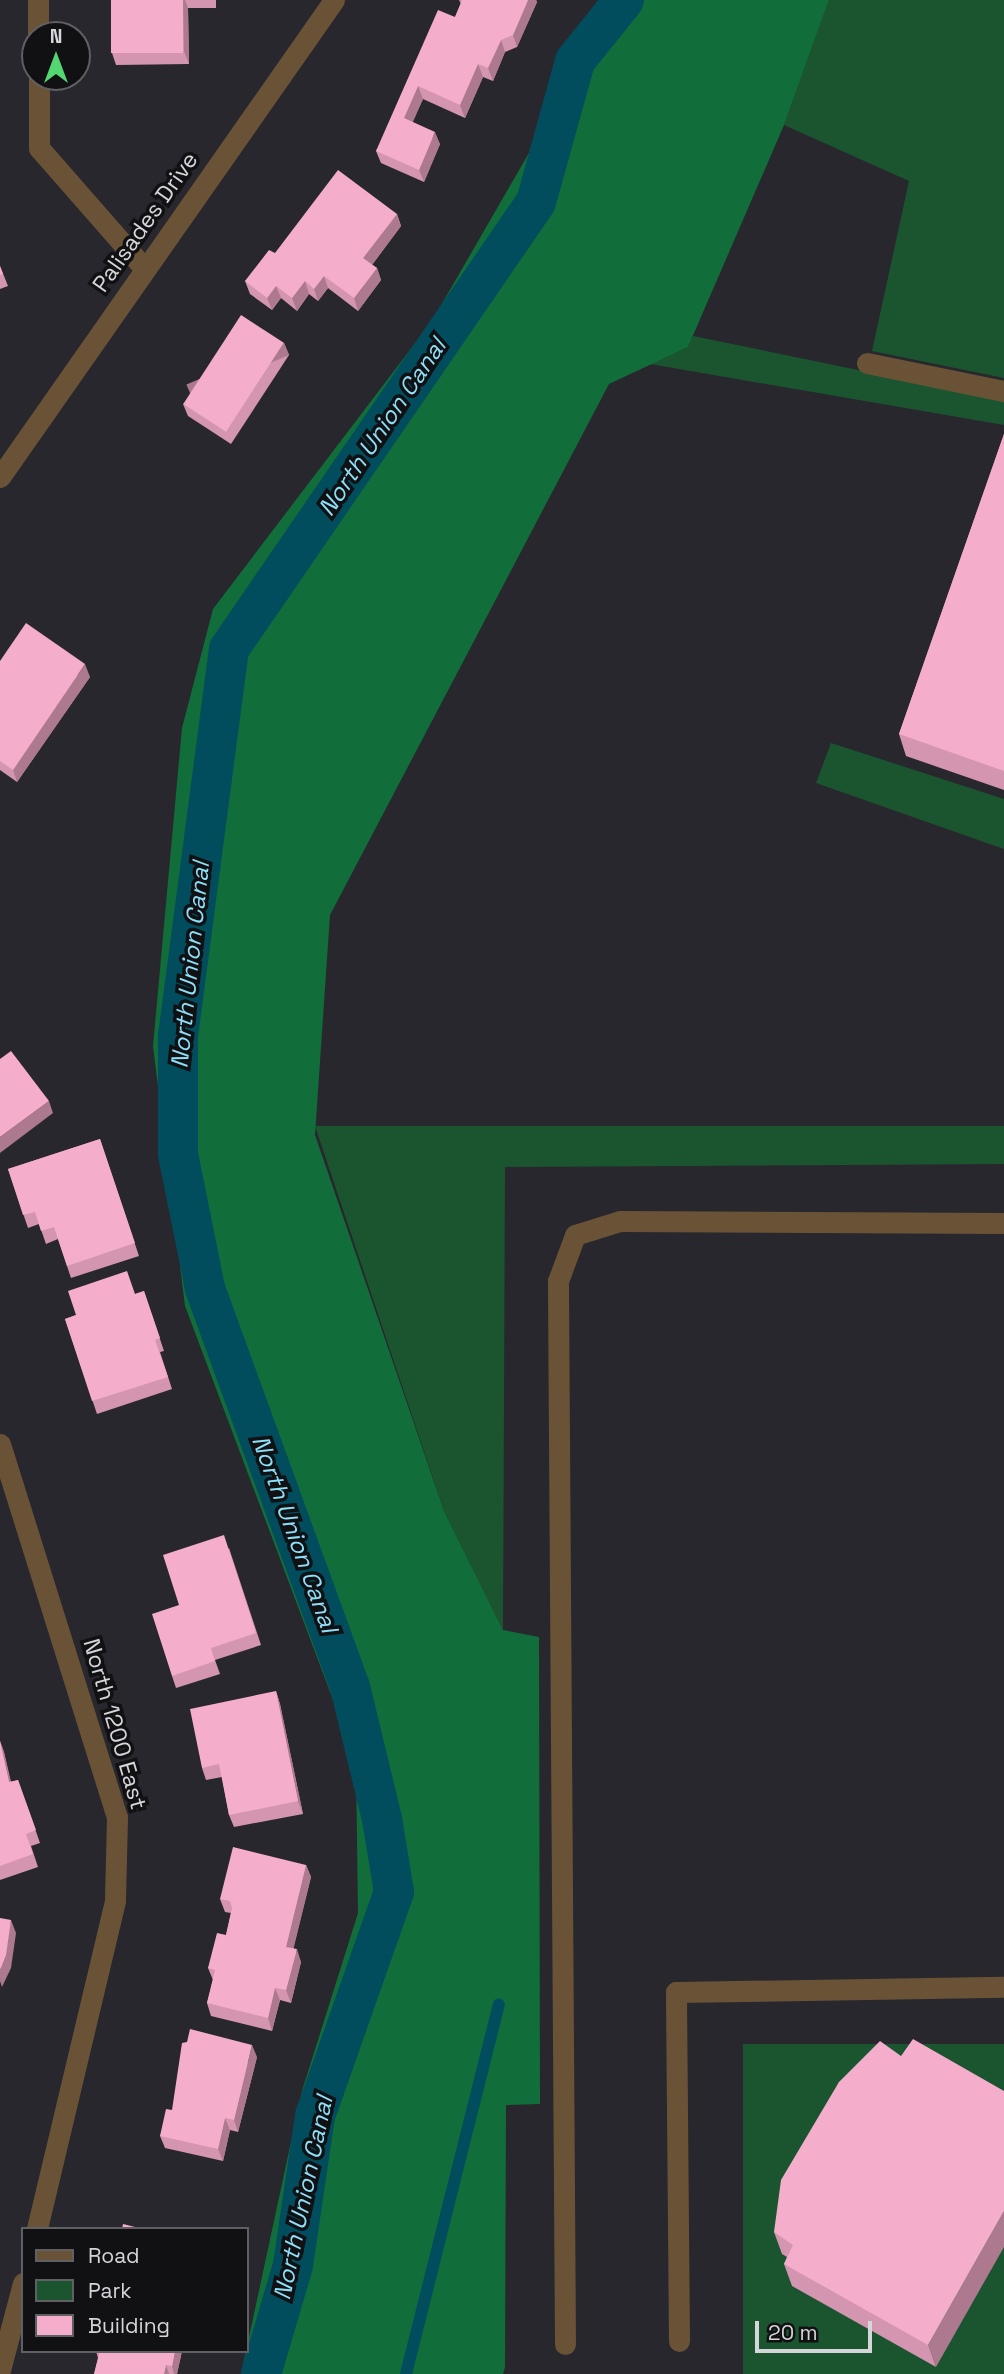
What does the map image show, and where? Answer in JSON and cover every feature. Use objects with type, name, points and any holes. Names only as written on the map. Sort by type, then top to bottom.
[{"type":"street","points":[[38,0],[38,21]]},
{"type":"street","name":"Palisades Drive","points":[[0,477],[334,0]]},
{"type":"street","points":[[38,91],[39,148],[144,268]]},
{"type":"street","points":[[867,363],[1004,391]]},
{"type":"street","points":[[565,2344],[558,1281],[575,1236],[620,1221],[1004,1223]]},
{"type":"street","name":"North 1200 East","points":[[0,1444],[117,1817],[115,1901],[37,2227]]},
{"type":"street","points":[[680,2341],[676,1992],[1004,1987]]},
{"type":"street","points":[[0,2370],[21,2291]]},
{"type":"green space","points":[[602,0],[829,0],[784,125],[688,347],[609,384],[330,915],[315,1135],[444,1511],[503,1630],[539,1637],[540,2104],[506,2105],[503,2374],[241,2374],[246,2353],[248,2353],[248,2342],[302,2091],[358,1913],[356,1761],[185,1306],[153,1046],[182,728],[213,609],[432,321],[574,75]]},
{"type":"green space","points":[[829,0],[1004,0],[1004,378],[872,351],[909,181],[784,125]]},
{"type":"green space","points":[[693,336],[1004,400],[1004,425],[650,364],[688,347]]},
{"type":"green space","points":[[831,743],[1004,799],[1004,849],[816,783]]},
{"type":"green space","points":[[315,1126],[1004,1126],[1004,1164],[505,1167],[503,1630],[444,1511]]},
{"type":"green space","points":[[743,2044],[1004,2044],[1004,2374],[743,2374]]},
{"type":"building","points":[[111,0],[183,0],[183,53],[111,53]]},
{"type":"building","points":[[462,0],[528,0],[513,35],[501,40],[488,68],[478,64],[460,105],[418,86],[404,118],[435,132],[419,170],[376,151],[438,10],[455,17]]},
{"type":"building","points":[[338,170],[397,214],[363,258],[377,268],[354,298],[324,276],[314,289],[305,281],[292,298],[276,286],[267,298],[245,281],[269,250],[275,253]]},
{"type":"building","points":[[241,315],[284,343],[226,432],[183,404]]},
{"type":"building","points":[[1004,434],[1004,771],[899,734]]},
{"type":"building","points":[[26,623],[85,664],[13,770],[0,761],[0,661]]},
{"type":"building","points":[[11,1051],[49,1101],[0,1137],[0,1059]]},
{"type":"building","points":[[100,1139],[135,1243],[67,1266],[54,1227],[41,1231],[35,1212],[23,1215],[8,1169]]},
{"type":"building","points":[[127,1271],[135,1294],[144,1291],[160,1338],[155,1340],[168,1377],[92,1401],[65,1319],[76,1315],[68,1291]]},
{"type":"building","points":[[224,1535],[256,1633],[211,1648],[215,1661],[172,1676],[152,1614],[179,1605],[163,1555]]},
{"type":"building","points":[[276,1691],[298,1801],[229,1815],[219,1764],[202,1768],[190,1709]]},
{"type":"building","points":[[0,1741],[9,1782],[18,1780],[36,1830],[26,1834],[33,1854],[0,1866]]},
{"type":"building","points":[[233,1847],[306,1865],[286,1947],[297,1949],[286,1990],[275,1988],[268,2018],[207,2003],[215,1970],[208,1968],[217,1933],[226,1935],[232,1908],[230,1901],[220,1899]]},
{"type":"building","points":[[0,1918],[11,1920],[6,1955],[0,1970]]},
{"type":"building","points":[[190,2029],[252,2045],[234,2120],[225,2118],[218,2149],[160,2136],[166,2109],[172,2110],[182,2043],[187,2042]]},
{"type":"building","points":[[913,2039],[1004,2091],[1004,2211],[928,2345],[784,2264],[793,2245],[774,2232],[781,2180],[839,2082],[880,2041],[901,2056]]},
{"type":"building","points":[[99,2353],[175,2353],[172,2366],[166,2365],[164,2374],[94,2374]]},
{"type":"waterway","name":"North Union Canal","points":[[261,2374],[293,2265],[315,2116],[394,1892],[382,1819],[350,1687],[205,1288],[178,1154],[178,1036],[229,649],[536,202],[575,61],[624,0]]},
{"type":"waterway","points":[[406,2374],[499,2005]]}]
